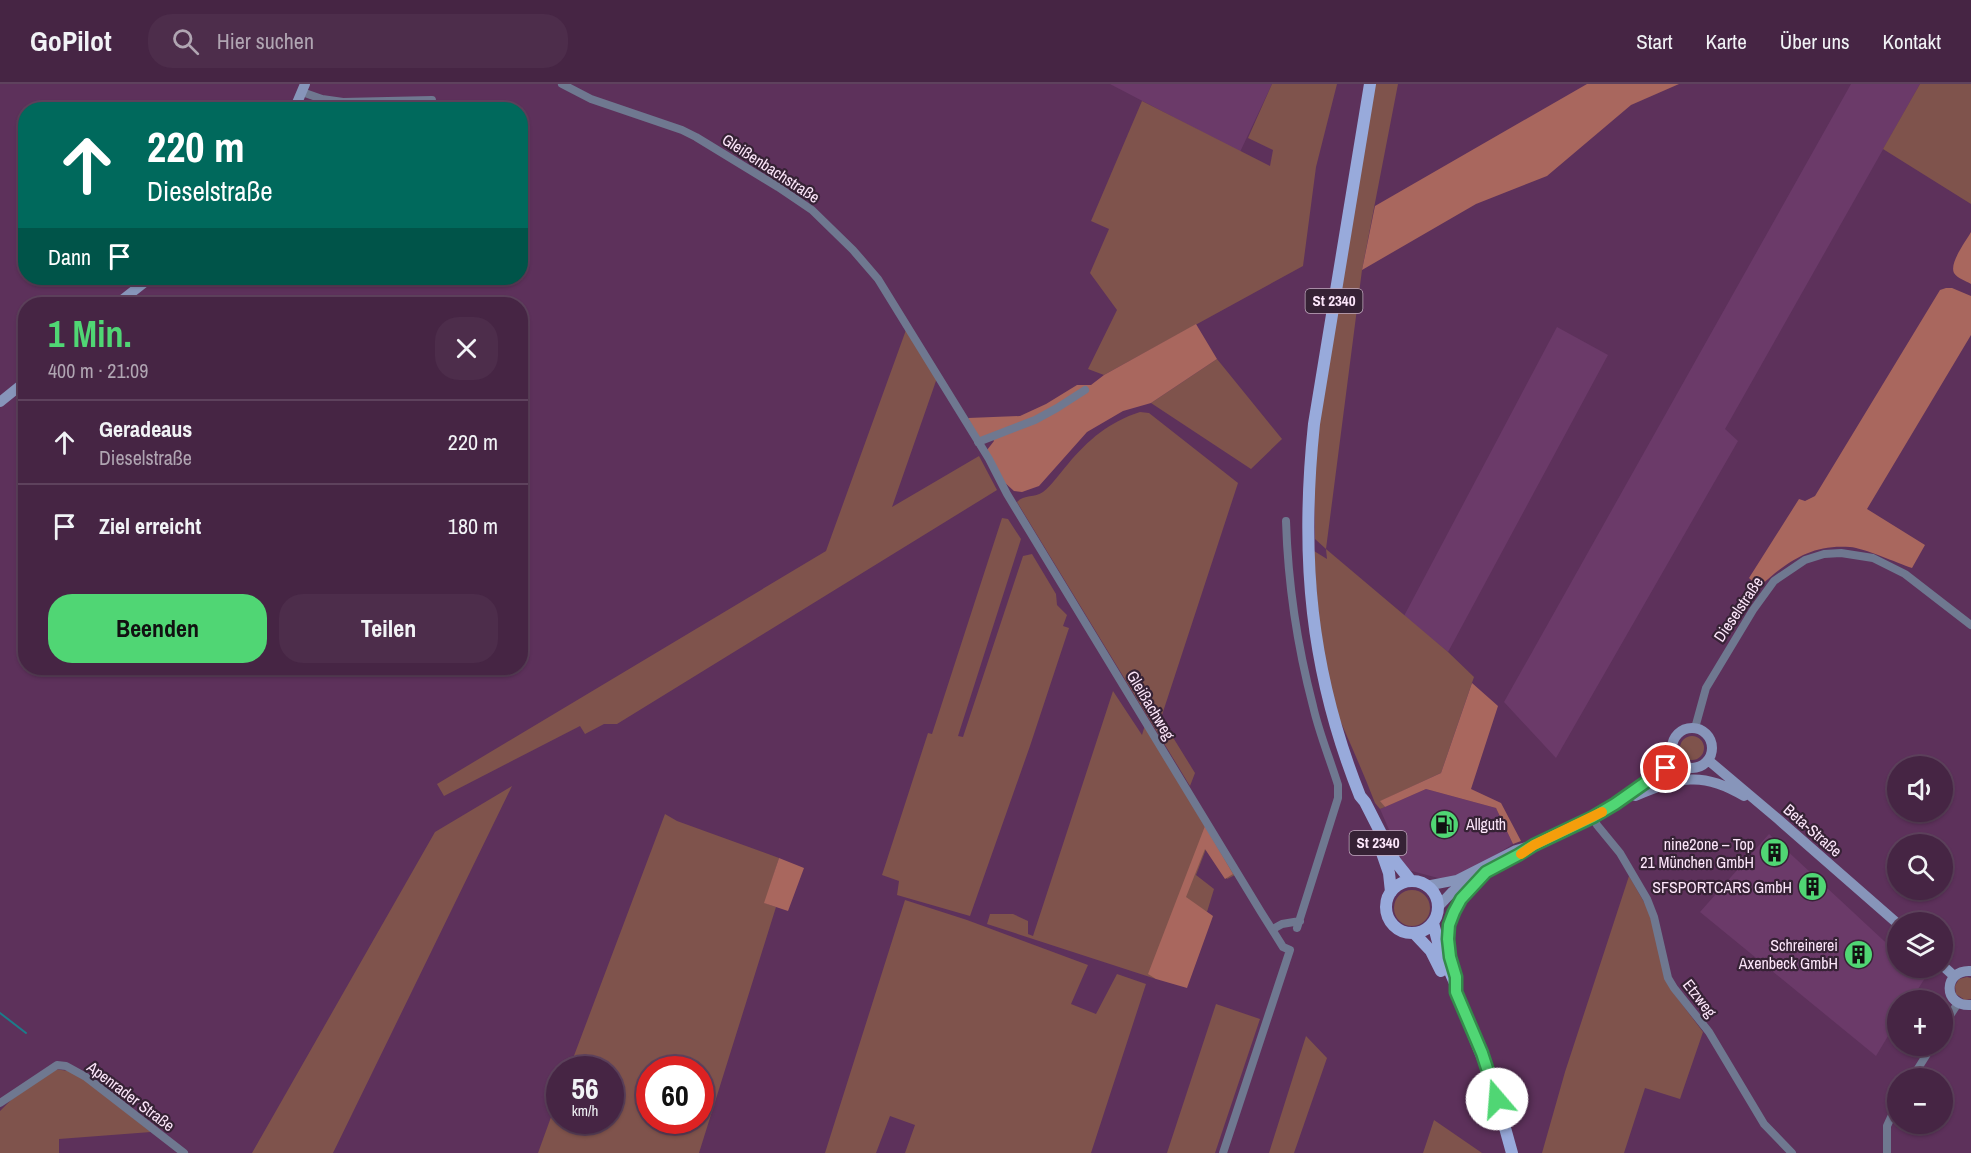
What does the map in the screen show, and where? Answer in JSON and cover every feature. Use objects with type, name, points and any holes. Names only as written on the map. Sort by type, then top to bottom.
[{"type":"main road","name":"St 2340","points":[[1370,84],[1314,424],[1308,478],[1307,556],[1321,668],[1361,805],[1389,873],[1391,892],[1386,911],[1389,920],[1395,928],[1414,933],[1431,951],[1450,986],[1456,988]]},
{"type":"main road","name":"St 2340","points":[[1360,796],[1395,861],[1411,881]]},
{"type":"main road","points":[[1391,892],[1403,883],[1411,881],[1426,886],[1436,899],[1438,907],[1433,923],[1424,930],[1414,933]]},
{"type":"main road","name":"St 2340","points":[[1433,923],[1438,946],[1492,1081],[1512,1153]]},
{"type":"street","name":"Gleißenbachstraße","points":[[562,84],[591,99],[682,130],[696,137],[812,210],[853,250],[878,279],[978,442],[1007,494]]},
{"type":"street","points":[[298,102],[304,88],[322,99],[343,102],[432,100]]},
{"type":"street","points":[[126,297],[141,285]]},
{"type":"street","points":[[0,402],[18,387]]},
{"type":"street","points":[[978,442],[1035,420],[1085,390]]},
{"type":"street","name":"Gleißachweg","points":[[1007,494],[1261,912],[1274,929],[1283,947],[1290,950],[1222,1153]]},
{"type":"street","points":[[1274,929],[1282,924],[1299,925],[1338,798],[1338,785],[1313,707],[1294,620],[1289,588],[1286,521]]},
{"type":"street","name":"Dieselstraße","points":[[1695,728],[1706,688],[1753,609],[1774,581],[1805,560],[1824,554],[1840,553],[1873,558],[1905,574],[1971,625]]},
{"type":"street","points":[[1695,728],[1706,733],[1712,749],[1708,760],[1692,768],[1686,767],[1676,760],[1672,749],[1675,738],[1683,730],[1695,728]]},
{"type":"street","points":[[1438,907],[1452,892],[1466,882],[1534,845],[1593,817],[1676,760]]},
{"type":"street","name":"Beta-Straße","points":[[1708,760],[1887,914]]},
{"type":"street","points":[[1615,804],[1672,782],[1698,779],[1719,784],[1763,806]]},
{"type":"street","name":"Etzweg","points":[[1593,817],[1620,854],[1647,899],[1654,917],[1668,978],[1709,1032],[1764,1124],[1792,1153]]},
{"type":"street","points":[[1426,886],[1457,880],[1516,850],[1534,845]]},
{"type":"street","points":[[1456,988],[1448,939],[1449,925],[1461,899],[1486,872]]},
{"type":"street","points":[[1970,970],[1954,976],[1950,992],[1958,1003],[1971,1005]]},
{"type":"street","points":[[1953,1011],[1958,1003]]},
{"type":"street","name":"Apenrader Straße","points":[[0,1103],[57,1065],[66,1066],[86,1077],[184,1153]]},
{"type":"street","points":[[1887,1134],[1887,1153]]},
{"type":"shaded area","points":[[1110,84],[1272,84],[1240,152]]},
{"type":"shaded area","points":[[1272,84],[1337,84],[1316,167],[1303,266],[1104,375],[1088,369],[1117,310],[1090,273],[1109,229],[1091,221],[1142,101],[1270,166],[1273,150],[1248,138]]},
{"type":"shaded area","points":[[1375,84],[1398,84],[1362,270],[1326,549],[1315,539],[1314,478],[1319,425]]},
{"type":"shaded area","points":[[1587,84],[1679,84],[1631,105],[1547,176],[1476,204],[1362,270],[1375,206]]},
{"type":"shaded area","points":[[1851,84],[1920,84],[1725,429],[1738,441],[1556,758],[1504,702]]},
{"type":"shaded area","points":[[1920,84],[1971,84],[1971,204],[1883,149]]},
{"type":"shaded area","points":[[1971,232],[1971,284],[1957,276],[1953,269],[1956,258]]},
{"type":"shaded area","points":[[1952,288],[1971,296],[1971,335],[1867,509],[1925,545],[1912,568],[1850,547],[1823,548],[1790,563],[1759,587],[1749,578],[1799,499],[1805,501],[1815,496],[1940,290]]},
{"type":"shaded area","points":[[1196,324],[1217,359],[1151,403],[1123,411],[1087,432],[1039,486],[1022,492],[1014,491],[1004,482],[987,450],[994,441],[991,435],[979,438],[968,418],[1020,416],[1046,404],[1077,385],[1091,385],[1104,375]]},
{"type":"shaded area","points":[[1557,327],[1608,355],[1448,652],[1404,616]]},
{"type":"shaded area","points":[[906,330],[937,378],[892,507],[979,456],[997,490],[617,724],[604,724],[585,734],[580,726],[444,796],[437,784],[826,551]]},
{"type":"shaded area","points":[[1217,359],[1282,439],[1251,469],[1151,403]]},
{"type":"shaded area","points":[[1140,412],[1149,413],[1238,483],[1161,718],[1195,773],[1190,786],[1017,502],[1043,492],[1091,440],[1118,421]]},
{"type":"shaded area","points":[[1002,518],[1008,519],[1021,539],[958,736],[963,737],[1023,556],[1032,554],[1056,594],[1057,605],[1067,615],[1063,626],[1069,628],[970,916],[897,895],[899,881],[882,875],[928,733],[932,734]]},
{"type":"shaded area","points":[[1326,549],[1448,652],[1474,677],[1441,773],[1381,801],[1385,807],[1380,809],[1375,803],[1335,705],[1319,617],[1314,551],[1327,559]]},
{"type":"shaded area","points":[[1472,683],[1498,706],[1471,789],[1501,803],[1521,841],[1513,844],[1496,808],[1426,789],[1385,807],[1380,801],[1441,773]]},
{"type":"shaded area","points":[[1113,691],[1142,735],[1145,725],[1235,875],[1227,879],[1206,849],[1196,875],[1214,889],[1207,912],[1187,899],[1156,979],[987,924],[990,914],[1013,914],[1028,921],[1028,934],[1033,936]]},
{"type":"shaded area","points":[[1692,736],[1701,739],[1704,748],[1701,757],[1692,760],[1683,757],[1680,748],[1683,739]]},
{"type":"shaded area","points":[[512,786],[333,1153],[252,1153],[435,832]]},
{"type":"shaded area","points":[[1426,789],[1496,808],[1513,844],[1467,873],[1442,879],[1408,870],[1400,860],[1400,855],[1380,809]]},
{"type":"shaded area","points":[[665,814],[677,821],[779,858],[765,903],[776,907],[714,1105],[714,1056],[636,1056],[636,1134],[705,1134],[699,1153],[538,1153],[546,1131],[546,1134],[624,1134],[624,1056],[574,1056]]},
{"type":"shaded area","points":[[1205,826],[1233,874],[1225,879],[1205,849],[1186,897],[1213,916],[1187,988],[1156,979],[1148,974]]},
{"type":"shaded area","points":[[1769,834],[1887,944],[1887,978],[1925,978],[1917,990],[1887,990],[1887,1038],[1876,1056],[1700,912]]},
{"type":"shaded area","points":[[779,858],[804,868],[788,911],[764,903]]},
{"type":"shaded area","points":[[1629,876],[1648,909],[1672,991],[1703,1032],[1680,1099],[1645,1088],[1624,1153],[1542,1153],[1565,1072]]},
{"type":"shaded area","points":[[1412,890],[1425,895],[1430,908],[1425,921],[1412,926],[1399,921],[1394,908],[1399,895]]},
{"type":"shaded area","points":[[905,900],[967,920],[1088,965],[1071,1004],[1096,1014],[1117,974],[1146,984],[1091,1153],[905,1153],[915,1125],[890,1116],[876,1153],[825,1153]]},
{"type":"shaded area","points":[[1971,978],[1971,999],[1965,1000],[1956,994],[1955,986],[1959,979]]},
{"type":"shaded area","points":[[1216,1004],[1260,1019],[1215,1153],[1167,1153]]},
{"type":"shaded area","points":[[1306,1036],[1327,1058],[1294,1153],[1269,1153]]},
{"type":"shaded area","points":[[55,1069],[68,1071],[81,1077],[151,1132],[59,1139],[59,1153],[0,1153],[0,1111],[12,1099]]},
{"type":"shaded area","points":[[1434,1120],[1482,1153],[1423,1153]]},
{"type":"waterway","points":[[0,1013],[26,1033]]},
{"type":"slow traffic","points":[[1521,854],[1534,845],[1602,812]]},
{"type":"place","name":"Allguth","points":[[1445,824]]},
{"type":"place","name":"nine2one – Top 21 München GmbH","points":[[1775,853]]},
{"type":"place","name":"SFSPORTCARS GmbH","points":[[1813,887]]},
{"type":"place","name":"Schreinerei Axenbeck GmbH","points":[[1859,954]]},
{"type":"route","points":[[1497,1099],[1482,1053],[1456,992],[1456,977],[1448,939],[1449,925],[1454,912],[1471,886],[1486,872],[1534,845],[1593,817],[1666,768]]}]
